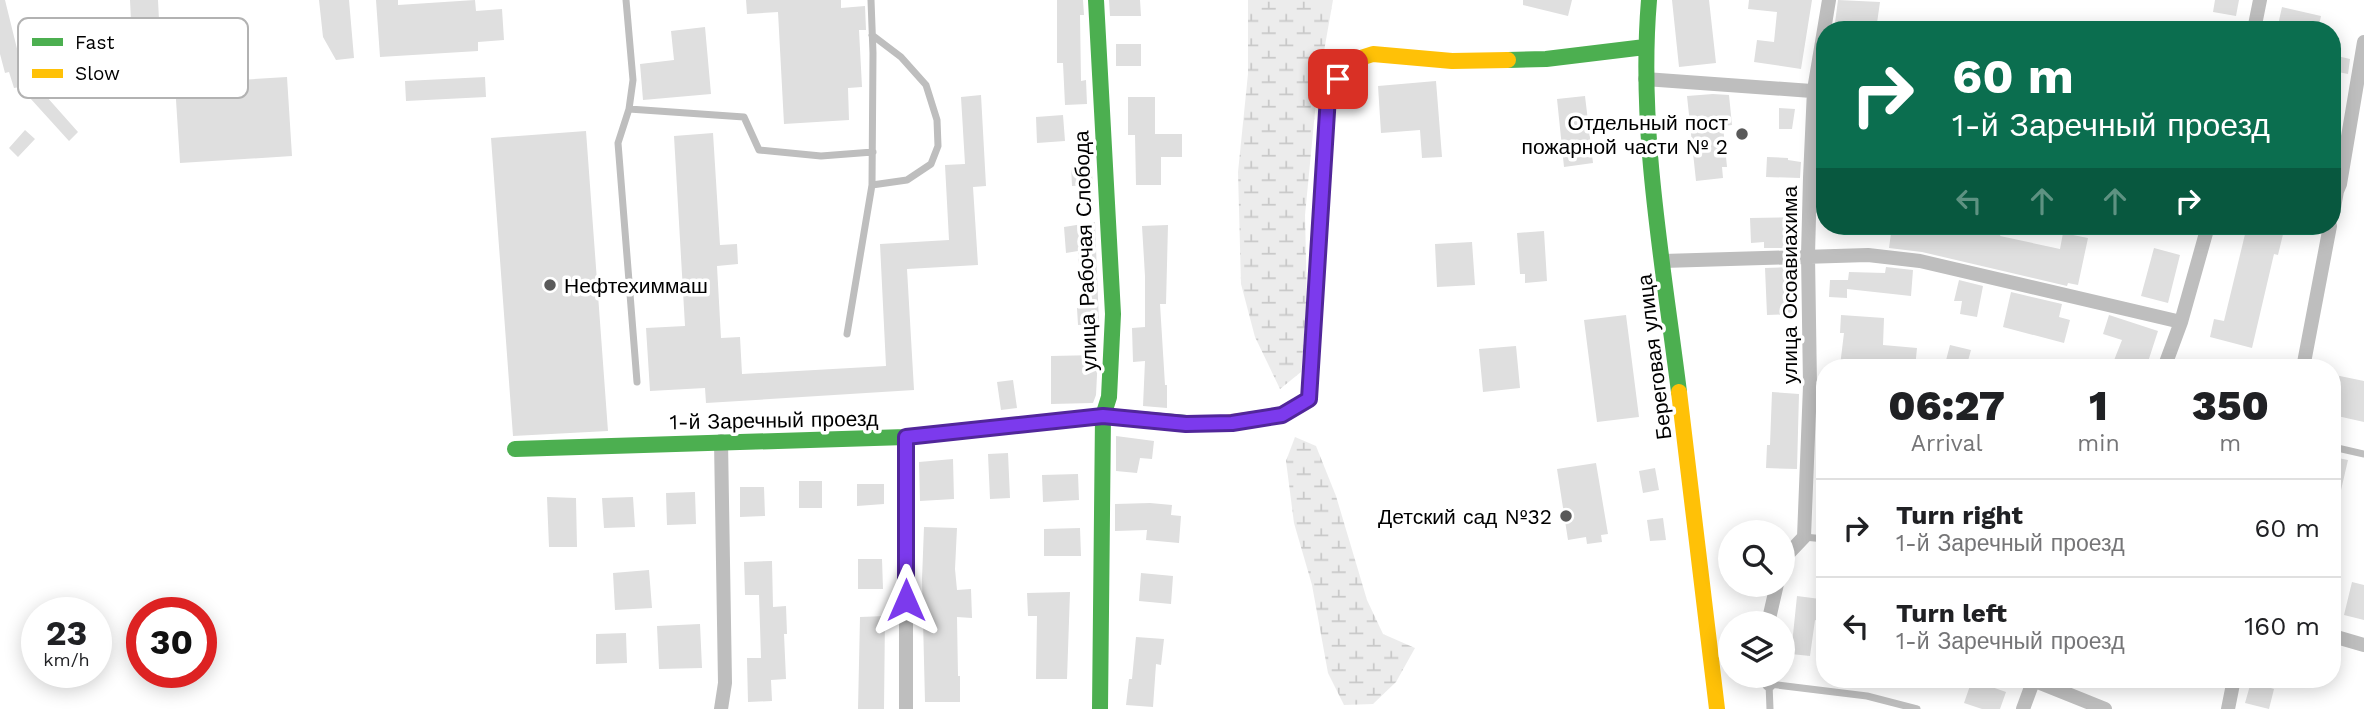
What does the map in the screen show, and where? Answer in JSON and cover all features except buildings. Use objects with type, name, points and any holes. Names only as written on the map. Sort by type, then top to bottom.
[{"type":"street","name":"улица Рабочая Слобода","points":[[1096,0],[1112,314],[1109,397],[1103,416],[1100,709]]},
{"type":"street","name":"Береговая улица","points":[[1649,0],[1645,47],[1646,118],[1717,709]]},
{"type":"street","name":"улица Осоавиахима","points":[[1827,21],[1829,0]]},
{"type":"street","points":[[2256,21],[2260,0]]},
{"type":"street","points":[[2341,178],[2364,42]]},
{"type":"street","name":"1-й Заречный проезд","points":[[515,449],[906,437],[1103,416],[1186,424],[1232,423],[1282,415],[1309,399],[1328,96],[1348,62],[1373,54],[1452,61],[1546,60],[1645,47]]},
{"type":"street","points":[[1645,79],[1816,91]]},
{"type":"street","name":"улица Осоавиахима","points":[[1816,146],[1808,255],[1816,361]]},
{"type":"street","points":[[2167,359],[2181,323],[2205,235]]},
{"type":"street","points":[[2305,359],[2328,235]]},
{"type":"street","points":[[1663,261],[1808,255],[1868,255],[1920,261],[2181,323]]},
{"type":"street","name":"улица Осоавиахима","points":[[1804,537],[1816,408]]},
{"type":"street","points":[[906,437],[906,709]]},
{"type":"street","points":[[721,441],[725,683],[721,709]]},
{"type":"street","points":[[1795,546],[1804,537]]},
{"type":"street","points":[[2341,638],[2364,645]]},
{"type":"street","points":[[2023,709],[2031,688]]},
{"type":"street","points":[[2054,688],[2105,709]]},
{"type":"street","points":[[2228,709],[2232,688]]},
{"type":"lane","points":[[626,0],[633,79],[629,109],[618,143],[637,382]]},
{"type":"lane","points":[[847,334],[872,185],[871,0]]},
{"type":"lane","points":[[872,35],[901,57],[926,85],[937,120],[938,146],[932,164],[907,180],[872,185]]},
{"type":"lane","points":[[629,109],[744,117],[759,149],[821,156],[873,152]]},
{"type":"lane","points":[[2341,449],[2364,454]]},
{"type":"lane","points":[[1804,537],[1816,538]]},
{"type":"lane","points":[[1795,684],[1816,688]]},
{"type":"lane","points":[[1768,688],[1770,709]]},
{"type":"lane","points":[[1817,688],[1867,696],[1917,709]]},
{"type":"green space","points":[[1248,0],[1333,0],[1317,91],[1305,215],[1307,303],[1301,372],[1280,389],[1255,337],[1241,284],[1238,172],[1248,74]]},
{"type":"green space","points":[[1295,437],[1316,446],[1336,496],[1367,600],[1383,634],[1415,648],[1396,682],[1373,704],[1344,705],[1328,673],[1312,585],[1294,523],[1286,461]]},
{"type":"traffic: fast","points":[[1096,0],[1113,314],[1109,397],[1103,416],[1100,709]]},
{"type":"traffic: fast","points":[[1649,0],[1646,49],[1649,147],[1679,392]]},
{"type":"traffic: fast","points":[[1508,60],[1546,59],[1645,47]]},
{"type":"traffic: fast","points":[[515,449],[906,437],[1103,416],[1186,423],[1227,423]]},
{"type":"traffic: slow","points":[[1227,423],[1282,415],[1309,399],[1328,96],[1348,62],[1373,54],[1452,61],[1508,60]]},
{"type":"traffic: slow","points":[[1679,392],[1717,709]]},
{"type":"place","name":"Отдельный пост пожарной части № 2","points":[[1742,134]]},
{"type":"place","name":"Нефтехиммаш","points":[[550,285]]},
{"type":"place","name":"Детский сад №32","points":[[1566,516]]},
{"type":"route","points":[[906,600],[906,437],[1103,416],[1186,424],[1232,423],[1282,415],[1309,399],[1328,96],[1338,79]]}]
